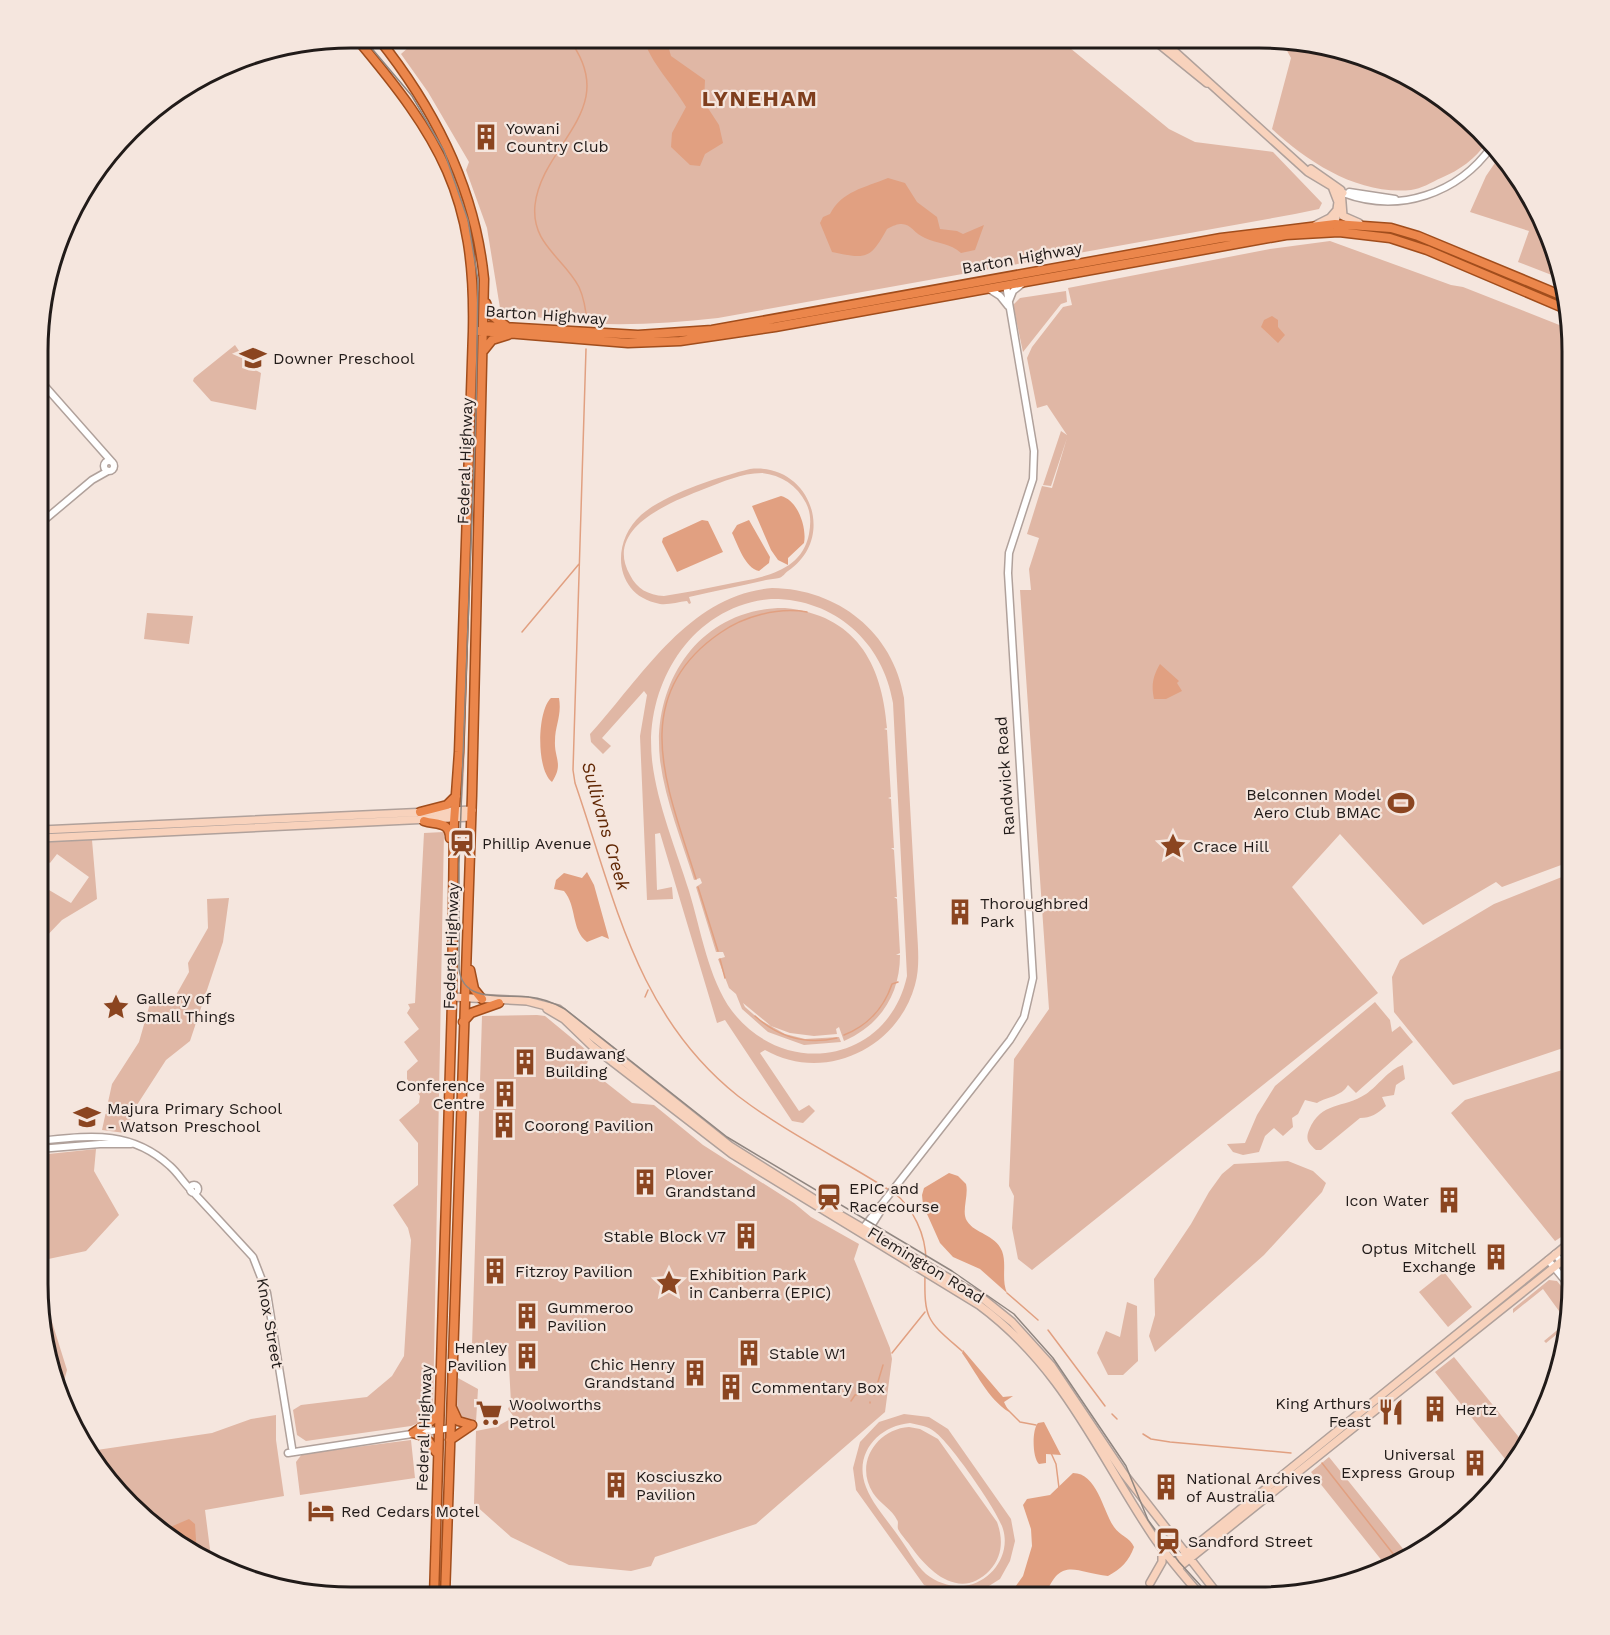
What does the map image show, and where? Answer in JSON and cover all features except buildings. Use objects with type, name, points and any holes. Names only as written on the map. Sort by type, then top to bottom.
[{"type":"highway","name":"Federal Highway","points":[[364,48],[402,93],[428,131],[444,162],[459,200],[470,250],[473,328],[452,874],[452,1000],[434,1587]]},
{"type":"highway","name":"Federal Highway","points":[[386,48],[408,76],[454,159],[476,229],[484,297],[472,814],[466,929],[446,1587]]},
{"type":"highway","name":"Barton Highway","points":[[511,331],[638,335],[712,330],[1003,282],[1221,238],[1335,224],[1365,224],[1400,231],[1468,256],[1556,293]]},
{"type":"highway","points":[[1335,224],[1347,232]]},
{"type":"highway","name":"Barton Highway","points":[[473,328],[628,343],[680,341],[775,327],[984,288],[1003,282],[1029,282],[1286,235],[1347,232],[1399,241],[1478,271],[1558,306]]},
{"type":"highway","points":[[483,352],[492,340],[511,331],[490,314],[484,297]]},
{"type":"highway","points":[[420,812],[447,805],[456,796]]},
{"type":"highway","points":[[424,821],[443,824],[449,829],[448,865],[452,874]]},
{"type":"highway","points":[[466,929],[470,941],[470,980],[477,996],[482,999]]},
{"type":"highway","points":[[463,1022],[471,1013],[499,1003]]},
{"type":"highway","points":[[450,1440],[472,1425],[458,1421],[452,1408]]},
{"type":"highway","points":[[413,1433],[434,1419],[439,1412]]},
{"type":"highway","points":[[413,1433],[430,1440],[438,1455]]},
{"type":"main road","points":[[1163,48],[1200,79],[1215,88]]},
{"type":"main road","points":[[1171,48],[1288,153],[1344,194],[1332,217],[1316,225]]},
{"type":"main road","points":[[1334,187],[1345,218],[1365,224]]},
{"type":"main road","points":[[1335,224],[1339,206]]},
{"type":"main road","points":[[48,830],[420,812],[454,815]]},
{"type":"main road","points":[[48,838],[424,821],[472,814]]},
{"type":"main road","name":"Flemington Road","points":[[452,1000],[527,1000],[558,1009],[694,1119],[769,1173]]},
{"type":"main road","name":"Flemington Road","points":[[464,1000],[532,1005],[557,1014],[592,1046],[712,1139],[987,1311],[1034,1354],[1102,1449],[1162,1549],[1194,1587]]},
{"type":"main road","name":"Flemington Road","points":[[863,1232],[919,1259],[1001,1313],[1038,1349],[1124,1474],[1212,1587]]},
{"type":"main road","points":[[1176,1566],[1562,1249]]},
{"type":"main road","points":[[1187,1555],[1561,1261]]},
{"type":"main road","points":[[1150,1583],[1162,1562],[1162,1549]]},
{"type":"street","points":[[1344,194],[1386,203],[1433,194],[1456,183],[1476,167],[1488,152]]},
{"type":"street","points":[[1334,187],[1361,197]]},
{"type":"street","points":[[1339,206],[1361,197]]},
{"type":"street","name":"Randwick Road","points":[[863,1232],[1022,1022],[1033,978],[1008,573],[1009,553],[1033,479],[1034,451],[1003,282]]},
{"type":"street","points":[[1008,307],[1013,291],[1029,282]]},
{"type":"street","points":[[984,288],[997,294],[1008,307]]},
{"type":"street","points":[[48,390],[94,444],[107,465],[48,517]]},
{"type":"street","name":"Knox Street","points":[[48,1140],[104,1136],[133,1144],[163,1160],[194,1189],[245,1247],[261,1272],[267,1293],[289,1451],[413,1433]]},
{"type":"street","name":"Knox Street","points":[[48,1148],[133,1144]]},
{"type":"street","points":[[1555,1254],[1561,1261]]},
{"type":"street","points":[[1548,1260],[1562,1277]]},
{"type":"street","points":[[413,1433],[451,1428]]},
{"type":"shaded area","name":"Yowani Country Club","points":[[408,48],[1070,48],[1169,129],[1195,142],[1273,152],[1322,203],[1319,209],[1295,214],[718,318],[635,324],[554,320],[500,308],[487,228],[466,170],[469,162],[428,92],[401,54]]},
{"type":"shaded area","points":[[647,48],[669,48],[671,56],[705,80],[704,102],[719,125],[723,143],[705,154],[700,166],[690,165],[671,147],[672,133],[686,107]]},
{"type":"shaded area","points":[[1286,50],[1338,58],[1393,79],[1444,111],[1483,147],[1461,168],[1415,189],[1391,190],[1353,182],[1318,165],[1272,129],[1291,58]]},
{"type":"shaded area","points":[[1496,162],[1531,217],[1553,275],[1518,262],[1529,231],[1470,212],[1486,176]]},
{"type":"shaded area","points":[[888,178],[905,183],[917,202],[937,217],[940,229],[963,234],[984,225],[975,250],[961,253],[948,245],[925,238],[909,226],[901,224],[887,229],[876,247],[866,255],[853,256],[832,252],[820,223],[823,217],[830,214],[847,195]]},
{"type":"shaded area","points":[[1330,241],[1451,285],[1463,287],[1560,325],[1562,865],[1502,887],[1496,882],[1423,925],[1340,834],[1292,887],[1378,993],[1032,1270],[1018,1259],[1012,1228],[1014,1196],[1009,1186],[1014,1059],[1049,1009],[1020,590],[1031,590],[1029,569],[1039,538],[1027,534],[1042,486],[1052,488],[1067,438],[1051,486],[1043,485],[1061,431],[1067,435],[1047,405],[1037,408],[1027,358],[1032,347],[1063,307],[1072,305],[1068,288],[1270,249]]},
{"type":"shaded area","points":[[1066,291],[1067,302],[1061,304],[1023,352],[1013,305],[1020,298]]},
{"type":"shaded area","points":[[1272,316],[1278,320],[1278,327],[1285,335],[1278,343],[1261,327],[1264,320]]},
{"type":"shaded area","points":[[477,341],[464,775],[462,801],[460,801]]},
{"type":"shaded area","points":[[235,345],[250,367],[261,373],[256,410],[211,401],[193,381]]},
{"type":"shaded area","points":[[750,469],[771,470],[788,477],[801,489],[810,505],[814,522],[811,540],[803,557],[780,577],[689,597],[691,603],[689,604],[687,601],[660,604],[645,599],[633,591],[626,580],[621,553],[624,540],[641,515],[678,493]],"holes":[[[769,474],[793,486],[808,507],[809,534],[797,558],[787,566],[763,577],[671,595],[653,594],[636,584],[624,558],[626,544],[633,531],[644,519],[675,501],[725,481],[747,475]]]},
{"type":"shaded area","points":[[781,496],[797,509],[803,523],[805,537],[804,543],[788,558],[788,565],[778,560],[771,550],[752,506]]},
{"type":"shaded area","points":[[702,520],[708,521],[723,552],[677,572],[662,542],[663,538]]},
{"type":"shaded area","points":[[749,520],[770,557],[769,563],[759,571],[746,561],[732,533],[737,525]]},
{"type":"shaded area","points":[[772,588],[796,590],[819,596],[840,606],[875,634],[898,674],[904,698],[918,951],[915,985],[906,1008],[892,1027],[875,1043],[855,1054],[833,1061],[810,1063],[787,1059],[765,1050],[760,1053],[799,1111],[809,1105],[815,1111],[803,1123],[792,1121],[725,1020],[717,1023],[660,833],[655,834],[657,890],[672,887],[673,899],[647,900],[640,736],[647,695],[644,691],[602,738],[611,746],[603,754],[591,742],[590,734],[673,638],[718,604],[744,594]],"holes":[[[771,599],[815,606],[852,627],[878,660],[893,703],[907,976],[896,1005],[879,1028],[857,1044],[832,1052],[806,1053],[779,1047],[754,1033],[732,1011],[711,969],[689,891],[662,810],[652,760],[652,732],[656,704],[665,678],[678,654],[696,633],[718,617],[743,605]]]},
{"type":"shaded area","points":[[785,608],[809,612],[830,620],[847,632],[871,663],[879,682],[887,728],[884,729],[887,730],[891,797],[888,798],[891,799],[894,848],[891,848],[894,850],[897,897],[894,897],[897,899],[900,953],[896,955],[900,955],[899,970],[892,996],[886,1007],[868,1026],[844,1041],[839,1027],[836,1029],[837,1034],[814,1036],[790,1033],[771,1026],[743,1003],[760,1020],[785,1034],[805,1039],[839,1037],[841,1042],[804,1045],[768,1032],[742,1009],[736,994],[729,988],[718,959],[725,957],[723,952],[716,952],[696,887],[702,883],[700,878],[694,880],[670,805],[660,760],[659,730],[664,702],[674,676],[688,654],[707,635],[729,620],[755,611]]},
{"type":"shaded area","points":[[147,613],[193,616],[189,644],[144,639]]},
{"type":"shaded area","points":[[1160,664],[1179,681],[1177,683],[1182,691],[1166,699],[1154,699],[1153,681]]},
{"type":"shaded area","points":[[551,698],[559,698],[560,704],[555,741],[558,766],[552,782],[543,766],[540,740],[543,715]]},
{"type":"shaded area","points":[[444,832],[433,1411],[424,1421],[411,1426],[306,1441],[297,1435],[293,1410],[301,1405],[367,1397],[392,1376],[404,1356],[411,1240],[408,1228],[393,1205],[418,1185],[418,1143],[399,1120],[419,1103],[420,1096],[407,1079],[407,1071],[418,1061],[404,1042],[419,1029],[407,1013],[410,1008],[408,1004],[415,1003],[424,833]]},
{"type":"shaded area","points":[[92,840],[97,899],[62,920],[48,935],[48,891],[71,903],[89,877],[57,854],[50,863],[48,862],[48,841]]},
{"type":"shaded area","points":[[587,872],[594,885],[609,939],[602,936],[587,942],[578,931],[568,897],[564,891],[554,889],[556,880],[564,873],[582,878]]},
{"type":"shaded area","points":[[1562,877],[1562,1048],[1453,1085],[1394,1012],[1392,977],[1400,960],[1494,904]]},
{"type":"shaded area","points":[[229,898],[223,942],[190,1041],[166,1060],[135,1108],[125,1133],[102,1130],[112,1084],[139,1042],[151,1000],[175,997],[189,972],[188,963],[208,928],[207,899]]},
{"type":"shaded area","points":[[1375,1002],[1390,1020],[1392,1032],[1400,1026],[1413,1042],[1356,1093],[1348,1085],[1338,1094],[1317,1103],[1305,1100],[1298,1114],[1292,1118],[1293,1127],[1283,1136],[1274,1128],[1265,1136],[1259,1152],[1243,1155],[1233,1152],[1227,1144],[1245,1143],[1257,1115],[1275,1086]]},
{"type":"shaded area","name":"Exhibition Park in Canberra (EPIC)","points":[[482,1016],[545,1016],[591,1054],[586,1066],[632,1103],[654,1105],[703,1145],[794,1203],[811,1217],[859,1244],[854,1259],[890,1348],[892,1359],[885,1412],[756,1524],[655,1557],[651,1566],[631,1571],[569,1565],[511,1537],[474,1504],[476,1431],[496,1427],[514,1417],[508,1409],[511,1403],[508,1348],[472,1346]]},
{"type":"shaded area","points":[[1403,1065],[1405,1079],[1396,1085],[1394,1095],[1382,1097],[1386,1106],[1374,1115],[1360,1118],[1321,1150],[1316,1150],[1311,1146],[1308,1133],[1320,1114],[1366,1094],[1393,1070]]},
{"type":"shaded area","points":[[1562,1070],[1562,1236],[1555,1241],[1451,1113],[1465,1100]]},
{"type":"shaded area","points":[[96,1149],[94,1171],[119,1215],[86,1251],[48,1259],[48,1154]]},
{"type":"shaded area","points":[[1288,1161],[1313,1171],[1326,1183],[1322,1192],[1264,1255],[1155,1352],[1149,1336],[1155,1315],[1154,1279],[1191,1224],[1209,1192],[1222,1174],[1234,1164]]},
{"type":"shaded area","points":[[949,1173],[958,1176],[966,1184],[965,1217],[967,1221],[975,1229],[995,1241],[1002,1251],[1007,1293],[980,1269],[953,1257],[940,1243],[923,1205],[922,1195],[924,1188]]},
{"type":"shaded area","points":[[1444,1272],[1472,1307],[1448,1327],[1419,1292]]},
{"type":"shaded area","points":[[1549,1280],[1557,1281],[1562,1287],[1560,1313],[1543,1289],[1513,1313],[1513,1309]]},
{"type":"shaded area","points":[[1127,1302],[1137,1306],[1138,1361],[1123,1375],[1108,1375],[1097,1353],[1106,1331],[1120,1337]]},
{"type":"shaded area","points":[[50,1316],[67,1370],[64,1382],[58,1363]]},
{"type":"shaded area","points":[[1558,1329],[1557,1334],[1546,1343],[1544,1341]]},
{"type":"shaded area","points":[[963,1350],[1003,1397],[1013,1396],[1004,1402],[1009,1412],[989,1393],[962,1353]]},
{"type":"shaded area","points":[[1454,1357],[1520,1438],[1506,1460],[1435,1372]]},
{"type":"shaded area","points":[[458,1378],[478,1389],[476,1422],[464,1422],[457,1409]]},
{"type":"shaded area","points":[[904,1414],[929,1417],[948,1429],[1011,1519],[1015,1541],[1010,1561],[1000,1579],[987,1587],[929,1587],[924,1585],[856,1490],[853,1468],[860,1442],[879,1422]],"holes":[[[910,1423],[923,1426],[942,1439],[962,1463],[983,1493],[1003,1529],[1004,1548],[997,1566],[990,1574],[974,1584],[949,1585],[926,1574],[877,1507],[866,1487],[863,1464],[871,1444],[879,1436],[898,1425]]]},
{"type":"shaded area","points":[[276,1415],[276,1440],[284,1496],[205,1510],[210,1552],[183,1536],[151,1512],[123,1484],[98,1450],[212,1433],[251,1419]]},
{"type":"shaded area","points":[[1044,1422],[1061,1455],[1046,1454],[1046,1463],[1039,1464],[1034,1450],[1034,1437],[1038,1423]]},
{"type":"shaded area","points":[[909,1427],[920,1429],[938,1439],[997,1522],[1001,1541],[1000,1553],[990,1570],[979,1579],[968,1583],[957,1583],[937,1574],[919,1557],[899,1531],[895,1516],[873,1493],[866,1470],[872,1450],[887,1434]]},
{"type":"shaded area","points":[[411,1440],[415,1478],[300,1495],[296,1462],[302,1454]]},
{"type":"shaded area","points":[[1329,1457],[1404,1550],[1382,1561],[1311,1472]]},
{"type":"shaded area","points":[[1073,1473],[1088,1479],[1094,1486],[1114,1527],[1134,1547],[1121,1567],[1108,1576],[1078,1570],[1063,1571],[1050,1587],[1015,1587],[1023,1576],[1032,1546],[1031,1529],[1023,1505],[1027,1499],[1050,1495]]},
{"type":"shaded area","points":[[189,1519],[195,1524],[196,1544],[183,1536],[170,1527]]},
{"type":"waterway","name":"Sullivans Creek","points":[[574,48],[583,63],[587,85],[584,106],[541,183],[535,205],[535,218],[543,240],[579,287],[587,323]]},
{"type":"waterway","name":"Sullivans Creek","points":[[586,349],[573,770],[575,783],[617,912],[652,992],[675,1029],[703,1064],[756,1109],[889,1190]]},
{"type":"waterway","points":[[522,632],[579,564]]},
{"type":"waterway","points":[[696,879],[675,813],[662,747],[664,716],[672,686],[691,659],[729,627],[762,614],[785,611],[807,612]]},
{"type":"waterway","points":[[698,887],[718,951]]},
{"type":"waterway","points":[[720,959],[725,978]]},
{"type":"waterway","points":[[844,1035],[860,1027],[874,1015],[889,993],[892,984],[898,982]]},
{"type":"waterway","points":[[645,997],[648,990]]},
{"type":"waterway","points":[[755,1016],[773,1029],[793,1038],[803,1040],[837,1038]]},
{"type":"waterway","name":"Sullivans Creek","points":[[893,1192],[907,1205],[917,1222],[924,1241],[926,1261]]},
{"type":"waterway","points":[[910,1209],[922,1203]]},
{"type":"waterway","name":"Sullivans Creek","points":[[925,1275],[927,1311],[930,1319],[962,1351]]},
{"type":"waterway","points":[[1007,1293],[1038,1320]]},
{"type":"waterway","points":[[892,1353],[925,1312]]},
{"type":"waterway","points":[[1048,1330],[1105,1406]]},
{"type":"waterway","points":[[874,1395],[883,1365]]},
{"type":"waterway","points":[[851,1401],[855,1395],[874,1391]]},
{"type":"waterway","name":"Sullivans Creek","points":[[1005,1407],[1020,1422],[1036,1425]]},
{"type":"waterway","points":[[1112,1414],[1117,1419]]},
{"type":"waterway","points":[[1143,1434],[1151,1439],[1170,1442],[1291,1453]]},
{"type":"waterway","name":"Sullivans Creek","points":[[1051,1453],[1056,1464],[1059,1488]]},
{"type":"waterway","points":[[1322,1463],[1394,1555]]},
{"type":"tram line","points":[[371,48],[412,96],[444,151],[468,220],[478,280],[476,413],[459,864],[459,969],[462,980],[468,988],[486,995],[534,998],[548,1001],[565,1009],[727,1137],[952,1271],[1014,1314],[1053,1358],[1126,1466],[1148,1520],[1179,1562],[1202,1587]]},
{"type":"place","name":"Yowani Country Club","points":[[486,137]]},
{"type":"place","name":"Downer Preschool","points":[[253,358]]},
{"type":"place","name":"Belconnen Model Aero Club BMAC","points":[[1401,803]]},
{"type":"place","name":"Phillip Avenue","points":[[462,843]]},
{"type":"place","name":"Crace Hill","points":[[1173,846]]},
{"type":"place","name":"Thoroughbred Park","points":[[960,912]]},
{"type":"place","name":"Gallery of Small Things","points":[[116,1007]]},
{"type":"place","name":"Budawang Building","points":[[525,1062]]},
{"type":"place","name":"Conference Centre","points":[[505,1094]]},
{"type":"place","name":"Majura Primary School - Watson Preschool","points":[[87,1117]]},
{"type":"place","name":"Coorong Pavilion","points":[[504,1125]]},
{"type":"place","name":"Plover Grandstand","points":[[645,1182]]},
{"type":"place","name":"EPIC and Racecourse","points":[[829,1197]]},
{"type":"place","name":"Icon Water","points":[[1449,1200]]},
{"type":"place","name":"Stable Block V7","points":[[746,1236]]},
{"type":"place","name":"Optus Mitchell Exchange","points":[[1496,1257]]},
{"type":"place","name":"Fitzroy Pavilion","points":[[495,1271]]},
{"type":"place","name":"Exhibition Park in Canberra (EPIC)","points":[[669,1283]]},
{"type":"place","name":"Gummeroo Pavilion","points":[[527,1316]]},
{"type":"place","name":"Stable W1","points":[[749,1353]]},
{"type":"place","name":"Henley Pavilion","points":[[527,1356]]},
{"type":"place","name":"Chic Henry Grandstand","points":[[695,1373]]},
{"type":"place","name":"Commentary Box","points":[[731,1387]]},
{"type":"place","name":"Hertz","points":[[1435,1409]]},
{"type":"place","name":"King Arthurs Feast","points":[[1391,1412]]},
{"type":"place","name":"Woolworths Petrol","points":[[489,1413]]},
{"type":"place","name":"Universal Express Group","points":[[1475,1463]]},
{"type":"place","name":"Kosciuszko Pavilion","points":[[616,1485]]},
{"type":"place","name":"National Archives of Australia","points":[[1166,1487]]},
{"type":"place","name":"Red Cedars Motel","points":[[321,1511]]},
{"type":"place","name":"Sandford Street","points":[[1168,1541]]},
{"type":"district","name":"LYNEHAM","points":[[760,98]]}]
